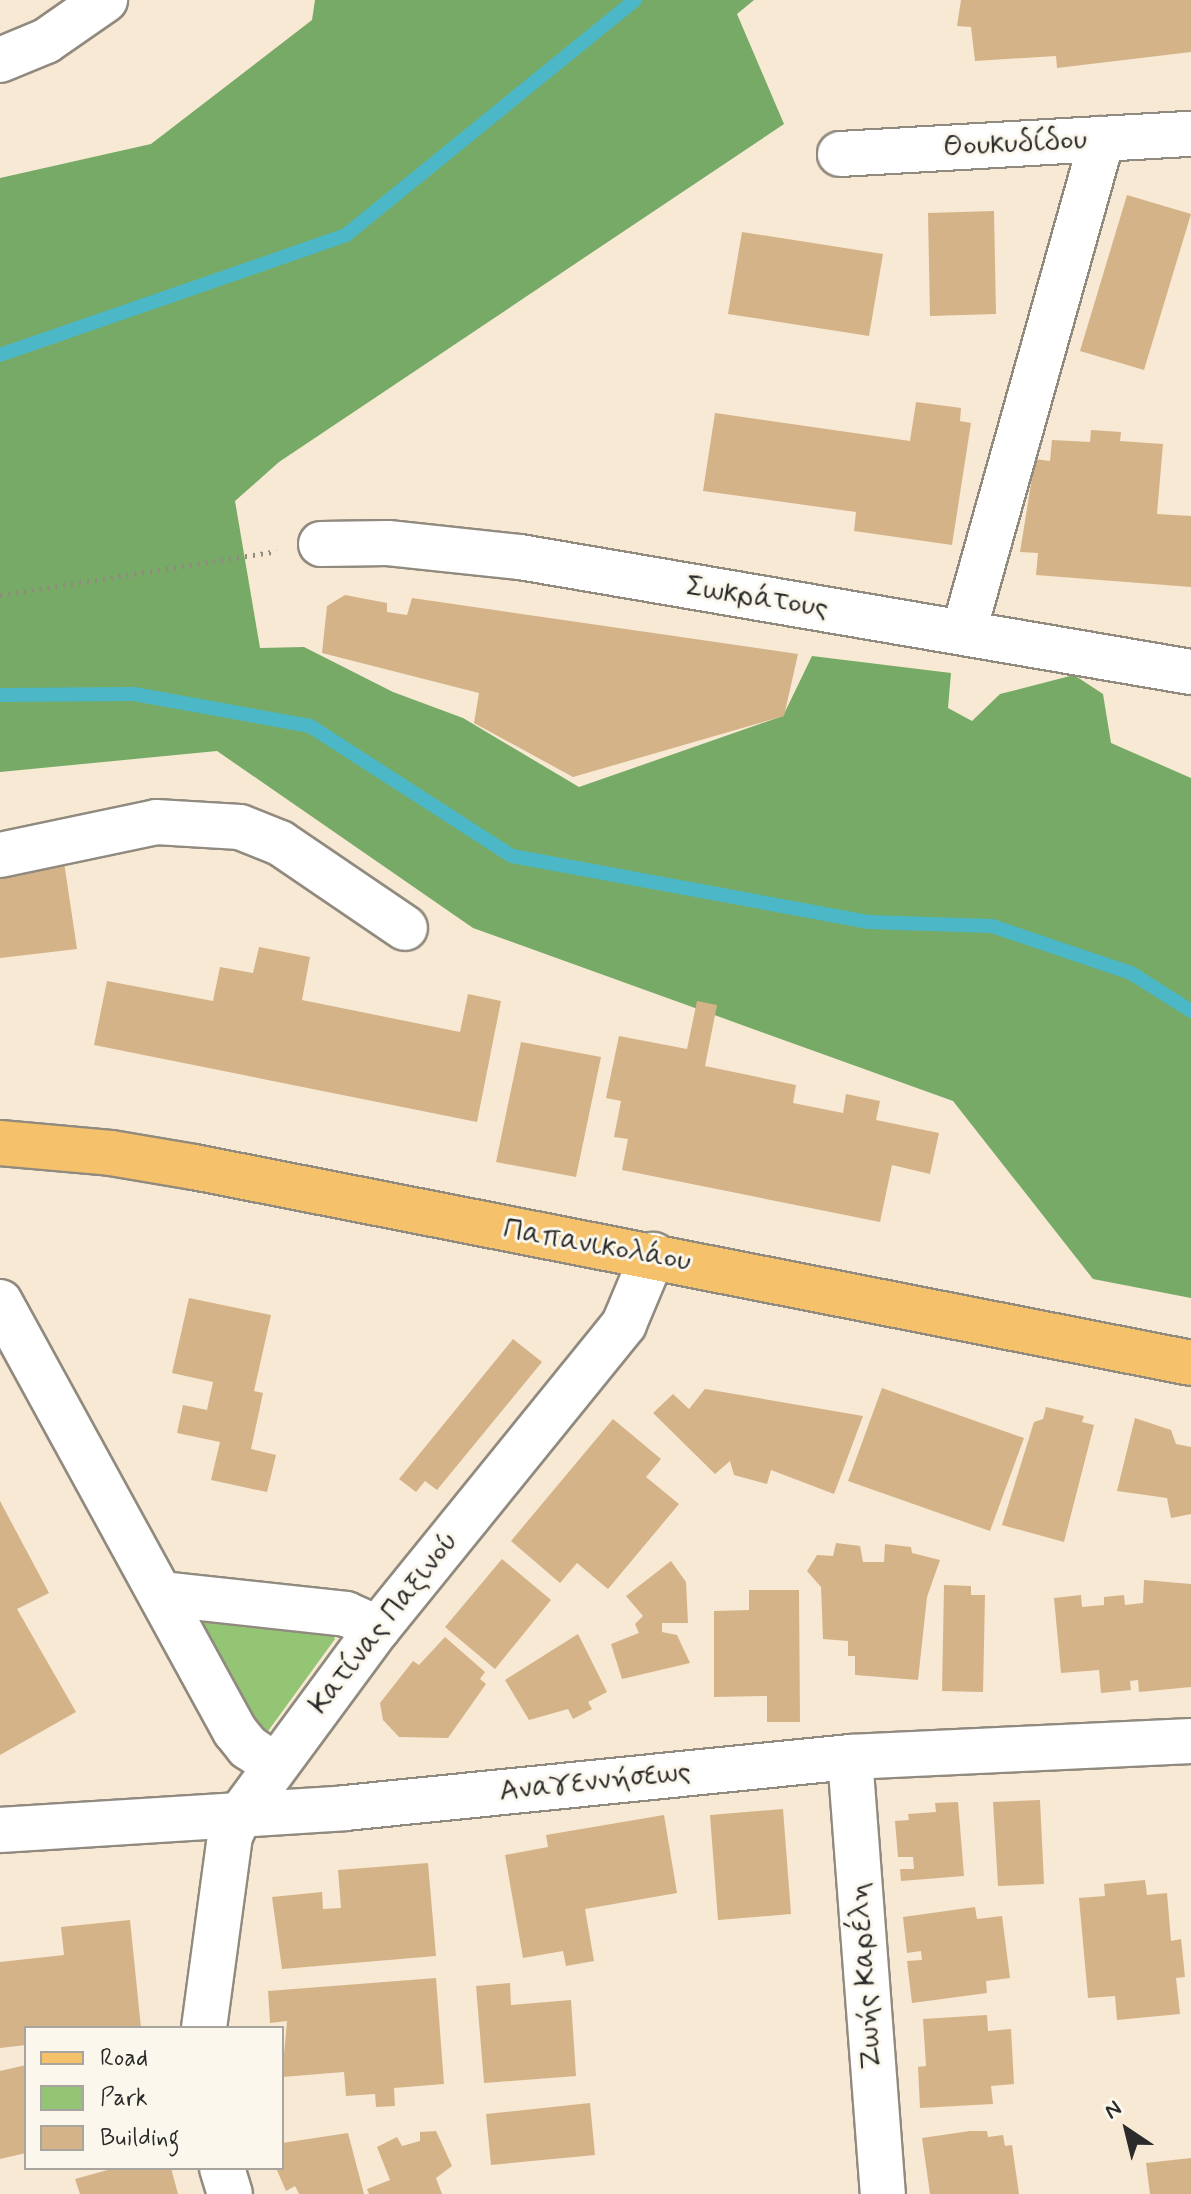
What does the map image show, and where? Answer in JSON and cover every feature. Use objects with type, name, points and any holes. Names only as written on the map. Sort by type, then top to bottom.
[{"type":"main road","name":"Παπανικολάου","points":[[0,1143],[161,1161],[653,1255],[1191,1363]]},
{"type":"street","points":[[0,60],[46,41],[105,0]]},
{"type":"street","name":"Θουκυδίδου","points":[[840,154],[1191,134]]},
{"type":"street","points":[[964,631],[1102,139]]},
{"type":"street","name":"Σωκράτους","points":[[321,544],[388,543],[520,557],[1191,672]]},
{"type":"street","points":[[0,855],[156,822],[240,827],[280,843],[405,928]]},
{"type":"street","name":"Κατίνας Παξινού","points":[[204,2026],[230,1836],[240,1815],[378,1628],[624,1324],[653,1255]]},
{"type":"street","points":[[0,1302],[241,1741],[275,1765]]},
{"type":"street","points":[[163,1594],[346,1614],[378,1628]]},
{"type":"street","name":"Αναγεννήσεως","points":[[0,1830],[240,1815],[850,1757],[1191,1741]]},
{"type":"street","name":"Ζωής Καρέλη","points":[[850,1757],[883,2194]]},
{"type":"street","points":[[223,2170],[230,2194]]},
{"type":"path","points":[[0,595],[321,544]]},
{"type":"green space","points":[[315,0],[754,0],[737,14],[784,124],[279,462],[235,501],[260,648],[304,647],[393,692],[463,718],[579,787],[783,716],[812,656],[951,673],[948,708],[972,721],[1000,694],[1074,675],[1103,694],[1111,743],[1191,778],[1191,1298],[1093,1279],[953,1101],[473,928],[217,751],[0,772],[0,178],[151,144],[312,20]]},
{"type":"green space","points":[[195,1619],[332,1632],[335,1639],[263,1738]]},
{"type":"building","points":[[961,0],[1191,0],[1191,52],[1057,68],[1056,56],[975,61],[971,27],[957,26]]},
{"type":"building","points":[[1127,195],[1191,214],[1144,370],[1080,351]]},
{"type":"building","points":[[994,211],[996,314],[930,316],[928,213]]},
{"type":"building","points":[[742,232],[883,254],[869,336],[728,314]]},
{"type":"building","points":[[916,402],[961,408],[960,421],[971,423],[952,545],[854,531],[856,512],[703,491],[715,413],[910,441]]},
{"type":"building","points":[[1091,430],[1121,432],[1120,441],[1163,444],[1157,514],[1191,516],[1191,587],[1036,575],[1038,553],[1020,552],[1035,459],[1050,461],[1052,440],[1090,442]]},
{"type":"building","points":[[345,595],[387,603],[387,612],[407,615],[412,598],[798,654],[784,716],[573,777],[474,723],[479,693],[322,653],[327,606]]},
{"type":"building","points":[[64,862],[77,949],[0,958],[0,875]]},
{"type":"building","points":[[259,947],[310,957],[302,1000],[460,1032],[468,994],[501,1001],[477,1122],[94,1045],[107,981],[213,1001],[220,967],[253,973]]},
{"type":"building","points":[[697,1001],[717,1005],[705,1066],[796,1085],[793,1103],[843,1113],[846,1094],[880,1101],[876,1120],[939,1133],[930,1174],[892,1165],[880,1222],[622,1170],[628,1139],[614,1137],[621,1101],[606,1098],[619,1036],[687,1049]]},
{"type":"building","points":[[521,1042],[601,1057],[576,1177],[496,1162]]},
{"type":"building","points":[[189,1298],[271,1315],[254,1391],[263,1393],[251,1449],[276,1455],[267,1492],[211,1480],[220,1442],[177,1433],[183,1405],[207,1410],[213,1382],[172,1373]]},
{"type":"building","points":[[513,1339],[542,1362],[437,1490],[425,1481],[416,1492],[399,1479]]},
{"type":"building","points":[[882,1388],[1024,1438],[990,1531],[848,1481]]},
{"type":"building","points":[[705,1389],[863,1416],[834,1494],[771,1470],[767,1484],[734,1475],[730,1461],[715,1474],[653,1413],[673,1394],[689,1409]]},
{"type":"building","points":[[1046,1407],[1084,1416],[1082,1422],[1094,1425],[1064,1542],[1002,1525],[1034,1422],[1043,1419]]},
{"type":"building","points":[[1135,1418],[1171,1430],[1176,1444],[1191,1447],[1191,1514],[1171,1518],[1167,1498],[1117,1491]]},
{"type":"building","points":[[613,1419],[661,1459],[646,1477],[679,1504],[608,1589],[577,1563],[560,1583],[511,1541]]},
{"type":"building","points":[[0,1501],[49,1593],[17,1609],[76,1712],[0,1755]]},
{"type":"building","points":[[836,1543],[860,1546],[863,1562],[884,1562],[885,1544],[911,1547],[912,1553],[940,1560],[927,1597],[918,1680],[855,1675],[855,1656],[848,1656],[848,1641],[823,1639],[821,1587],[807,1571],[817,1555],[833,1556]]},
{"type":"building","points":[[502,1559],[551,1600],[495,1669],[445,1627]]},
{"type":"building","points":[[671,1561],[686,1582],[688,1623],[662,1623],[662,1632],[677,1635],[690,1663],[622,1679],[611,1644],[639,1633],[635,1624],[643,1616],[626,1596]]},
{"type":"building","points":[[1144,1580],[1191,1584],[1191,1687],[1139,1692],[1138,1680],[1130,1681],[1131,1690],[1101,1693],[1099,1670],[1061,1673],[1054,1598],[1081,1595],[1082,1607],[1104,1605],[1104,1597],[1124,1595],[1125,1605],[1143,1603]]},
{"type":"building","points":[[944,1585],[971,1586],[971,1595],[985,1595],[983,1692],[942,1691]]},
{"type":"building","points":[[749,1590],[799,1590],[800,1722],[767,1722],[767,1696],[714,1697],[714,1611],[749,1610]]},
{"type":"building","points":[[578,1634],[607,1692],[588,1702],[592,1709],[573,1719],[568,1709],[529,1720],[505,1680]]},
{"type":"building","points":[[445,1637],[485,1672],[480,1679],[486,1684],[448,1738],[399,1737],[383,1720],[380,1703],[413,1661],[419,1665]]},
{"type":"building","points":[[1040,1800],[1044,1884],[998,1886],[993,1802]]},
{"type":"building","points":[[958,1802],[964,1876],[901,1881],[900,1869],[914,1869],[913,1857],[898,1857],[895,1821],[909,1820],[908,1814],[936,1812],[935,1803]]},
{"type":"building","points":[[783,1809],[791,1914],[718,1920],[710,1815]]},
{"type":"building","points":[[664,1815],[677,1893],[585,1909],[594,1961],[566,1966],[563,1951],[523,1958],[505,1855],[548,1847],[546,1835]]},
{"type":"building","points":[[428,1863],[436,1956],[282,1969],[272,1897],[322,1892],[323,1909],[341,1908],[338,1870]]},
{"type":"building","points":[[1145,1880],[1147,1895],[1167,1893],[1171,1941],[1181,1939],[1185,1977],[1176,1978],[1180,2014],[1117,2020],[1115,1996],[1088,1998],[1079,1898],[1105,1896],[1104,1884]]},
{"type":"building","points":[[975,1907],[977,1919],[1002,1916],[1010,1978],[986,1981],[987,1993],[912,2003],[907,1961],[922,1960],[921,1951],[907,1953],[903,1917]]},
{"type":"building","points":[[130,1920],[141,2026],[24,2026],[24,2045],[0,2048],[0,1962],[64,1955],[61,1927]]},
{"type":"building","points":[[436,1978],[444,2084],[394,2088],[395,2106],[376,2107],[375,2094],[346,2096],[344,2072],[284,2077],[287,2021],[270,2023],[268,1991]]},
{"type":"building","points":[[510,1983],[511,2005],[571,2000],[576,2076],[484,2083],[476,1986]]},
{"type":"building","points":[[987,2015],[988,2031],[1011,2029],[1014,2084],[991,2086],[993,2104],[920,2108],[918,2067],[926,2066],[923,2019]]},
{"type":"building","points":[[24,2065],[24,2153],[0,2159],[0,2071]]},
{"type":"building","points":[[590,2103],[595,2155],[491,2165],[486,2114]]},
{"type":"building","points":[[436,2131],[452,2166],[436,2178],[442,2194],[369,2194],[367,2189],[390,2180],[377,2147],[397,2137],[402,2146],[420,2141],[420,2132]]},
{"type":"building","points":[[987,2131],[988,2137],[1003,2135],[1005,2146],[1012,2145],[1019,2194],[930,2194],[922,2138]]},
{"type":"building","points":[[348,2133],[364,2194],[299,2194],[295,2186],[286,2191],[277,2170],[284,2170],[284,2143]]},
{"type":"building","points":[[1191,2158],[1191,2194],[1150,2194],[1146,2163]]},
{"type":"building","points":[[108,2170],[172,2170],[178,2194],[80,2194],[75,2179]]},
{"type":"waterway","points":[[0,355],[346,235],[635,0]]},
{"type":"waterway","points":[[0,695],[134,694],[310,726],[512,856],[869,922],[992,926],[1131,973],[1191,1011]]}]
